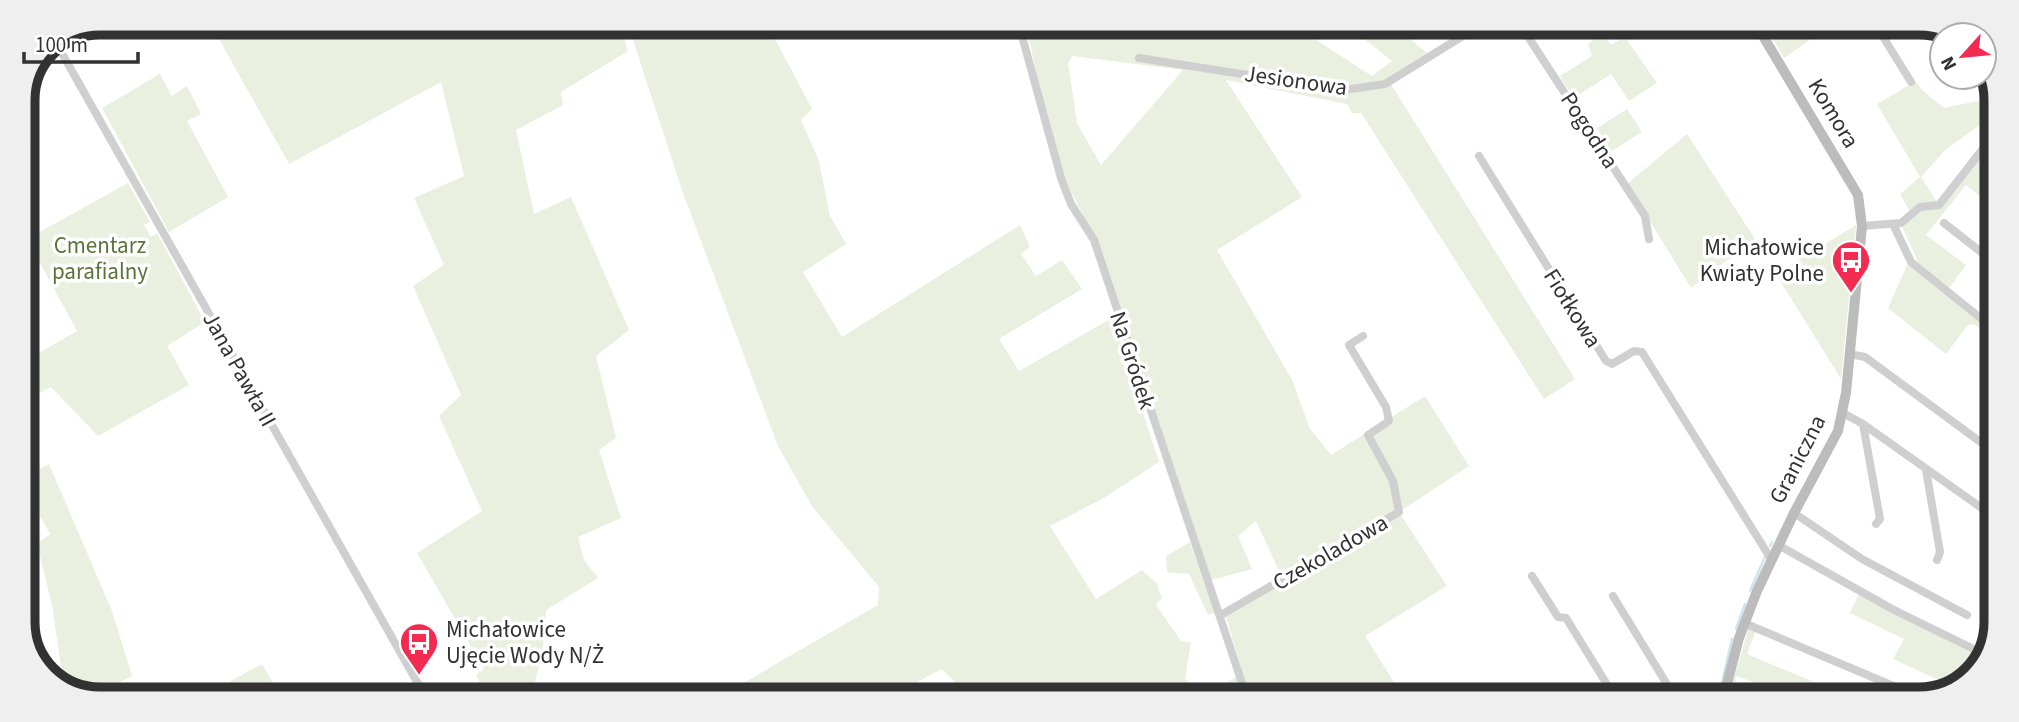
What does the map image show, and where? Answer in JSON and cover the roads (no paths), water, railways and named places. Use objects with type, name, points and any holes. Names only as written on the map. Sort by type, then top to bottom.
[{"type":"street","name":"Na Gródek","points":[[1022,35],[1060,177],[1071,204],[1094,240],[1244,687]]},
{"type":"street","name":"Jesionowa","points":[[1139,58],[1344,90],[1385,84],[1464,35]]},
{"type":"street","name":"Pogodna","points":[[1527,35],[1645,216],[1649,239]]},
{"type":"street","name":"Komora","points":[[1762,35],[1858,195],[1862,226],[1849,354]]},
{"type":"street","points":[[1882,35],[1911,82]]},
{"type":"street","name":"Jana Pawła II","points":[[60,49],[420,687]]},
{"type":"street","points":[[1862,226],[1901,223],[1920,207],[1939,205],[1984,147]]},
{"type":"street","name":"Fiołkowa","points":[[1479,156],[1606,361],[1612,364],[1636,350],[1642,352],[1771,559]]},
{"type":"street","points":[[1944,223],[1984,254]]},
{"type":"street","points":[[1893,224],[1911,262],[1984,321]]},
{"type":"street","name":"Czekoladowa","points":[[1221,615],[1399,512],[1393,481],[1368,435],[1390,421],[1387,407],[1349,345],[1363,336]]},
{"type":"street","points":[[1849,354],[1865,357],[1984,445]]},
{"type":"street","name":"Graniczna","points":[[1726,687],[1744,623],[1771,559],[1829,453],[1843,413],[1849,354]]},
{"type":"street","points":[[1843,413],[1863,424],[1984,510]]},
{"type":"street","points":[[1863,424],[1880,519],[1875,524]]},
{"type":"street","points":[[1926,470],[1940,552],[1937,560]]},
{"type":"street","points":[[1794,513],[1863,559],[1967,615]]},
{"type":"street","points":[[1778,545],[1894,610],[1977,651]]},
{"type":"street","points":[[1532,576],[1558,617],[1566,618],[1609,687]]},
{"type":"street","points":[[1613,596],[1669,687]]},
{"type":"street","points":[[1744,623],[1896,687]]},
{"type":"waterway","points":[[1770,546],[1772,542]]},
{"type":"waterway","points":[[1750,591],[1765,557]]},
{"type":"waterway","points":[[1736,629],[1745,604]]},
{"type":"waterway","points":[[1721,687],[1732,639]]},
{"type":"place","name":"Michałowice Kwiaty Polne","points":[[1851,294]]},
{"type":"place","name":"Michałowice Ujęcie Wody N/Ż","points":[[419,676]]},
{"type":"park label","name":"Cmentarz parafialny","points":[[100,258]]}]
